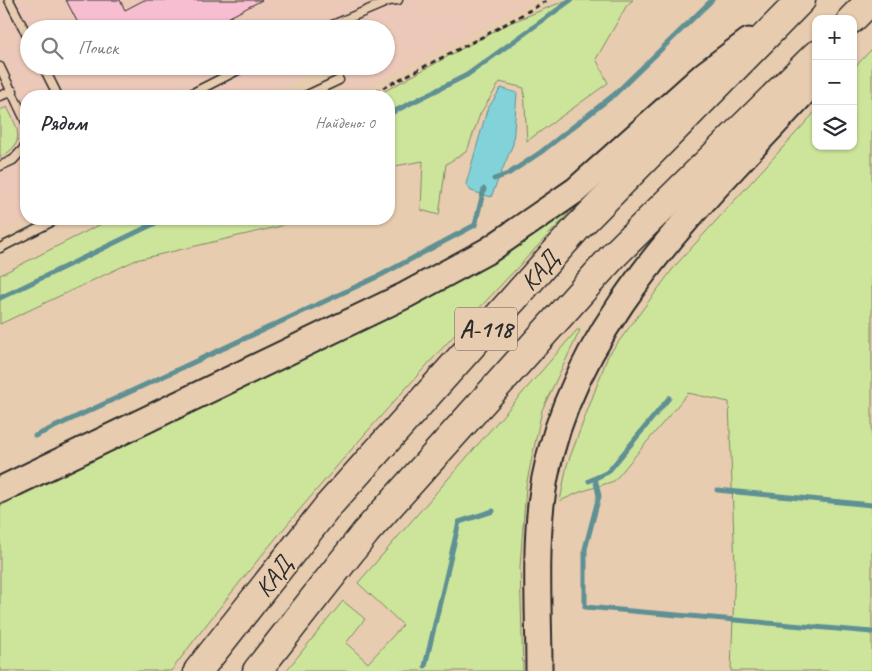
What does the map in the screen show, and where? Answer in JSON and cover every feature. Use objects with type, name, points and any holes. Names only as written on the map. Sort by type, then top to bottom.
[{"type":"highway","points":[[856,15],[871,0]]},
{"type":"highway","name":"КАД","points":[[198,671],[329,504],[577,228],[798,3]]},
{"type":"highway","name":"КАД","points":[[257,671],[366,532],[608,262],[812,59]]},
{"type":"main road","points":[[0,490],[406,295],[489,250],[576,190],[705,74],[798,3]]},
{"type":"main road","points":[[857,25],[872,6]]},
{"type":"main road","points":[[539,671],[538,551],[541,503],[554,444],[571,392],[600,335],[655,257],[740,158],[812,83]]},
{"type":"lane","points":[[9,0],[20,21]]},
{"type":"lane","points":[[344,20],[389,1],[398,0]]},
{"type":"lane","points":[[0,67],[20,108]]},
{"type":"lane","points":[[48,75],[55,90]]},
{"type":"lane","points":[[199,90],[228,75]]},
{"type":"lane","points":[[318,90],[339,80]]},
{"type":"lane","points":[[0,96],[13,91]]},
{"type":"lane","points":[[0,166],[13,160],[20,152]]},
{"type":"lane","points":[[0,248],[45,225]]},
{"type":"path","points":[[379,90],[488,34],[548,0]]},
{"type":"shaded area","points":[[0,0],[533,0],[395,72],[395,20],[20,20],[20,75],[308,75],[277,90],[20,90],[20,222],[0,232]]},
{"type":"shaded area","points":[[336,75],[389,75],[360,90],[344,90]]},
{"type":"green space","points":[[567,0],[633,0],[627,5],[596,59],[608,83],[527,141],[524,88],[500,82],[480,114],[467,151],[446,164],[439,215],[421,210],[423,161],[395,166],[395,90],[387,90],[505,25]]},
{"type":"green space","points":[[872,49],[872,671],[731,671],[735,567],[729,402],[688,393],[614,481],[560,501],[567,465],[608,356],[675,266],[812,115],[812,150],[857,150],[857,65]]},
{"type":"green space","points":[[7,107],[18,135],[14,147],[0,157],[0,110]]},
{"type":"green space","points":[[563,208],[569,213],[465,323],[313,493],[171,671],[0,671],[0,506],[435,295]]},
{"type":"green space","points":[[99,225],[283,225],[136,260],[0,324],[0,275]]},
{"type":"green space","points":[[577,330],[580,330],[542,410],[526,486],[520,567],[523,671],[286,671],[343,601],[365,619],[346,643],[368,663],[403,625],[358,583]]},
{"type":"water","points":[[501,88],[517,93],[513,144],[491,197],[471,191],[466,184],[487,110]]},
{"type":"building","points":[[66,0],[120,0],[125,10],[144,0],[262,0],[224,20],[76,20]]},
{"type":"waterway","points":[[395,111],[467,75],[571,0]]},
{"type":"waterway","points":[[494,179],[508,174],[541,152],[615,94],[712,0]]},
{"type":"waterway","points":[[35,436],[381,275],[475,225],[484,189]]},
{"type":"waterway","points":[[0,298],[152,225]]},
{"type":"waterway","points":[[589,481],[608,472],[669,398]]},
{"type":"waterway","points":[[595,478],[599,496],[585,549],[585,607],[872,632]]},
{"type":"waterway","points":[[717,490],[872,505]]},
{"type":"waterway","points":[[425,666],[459,522],[493,511]]}]
